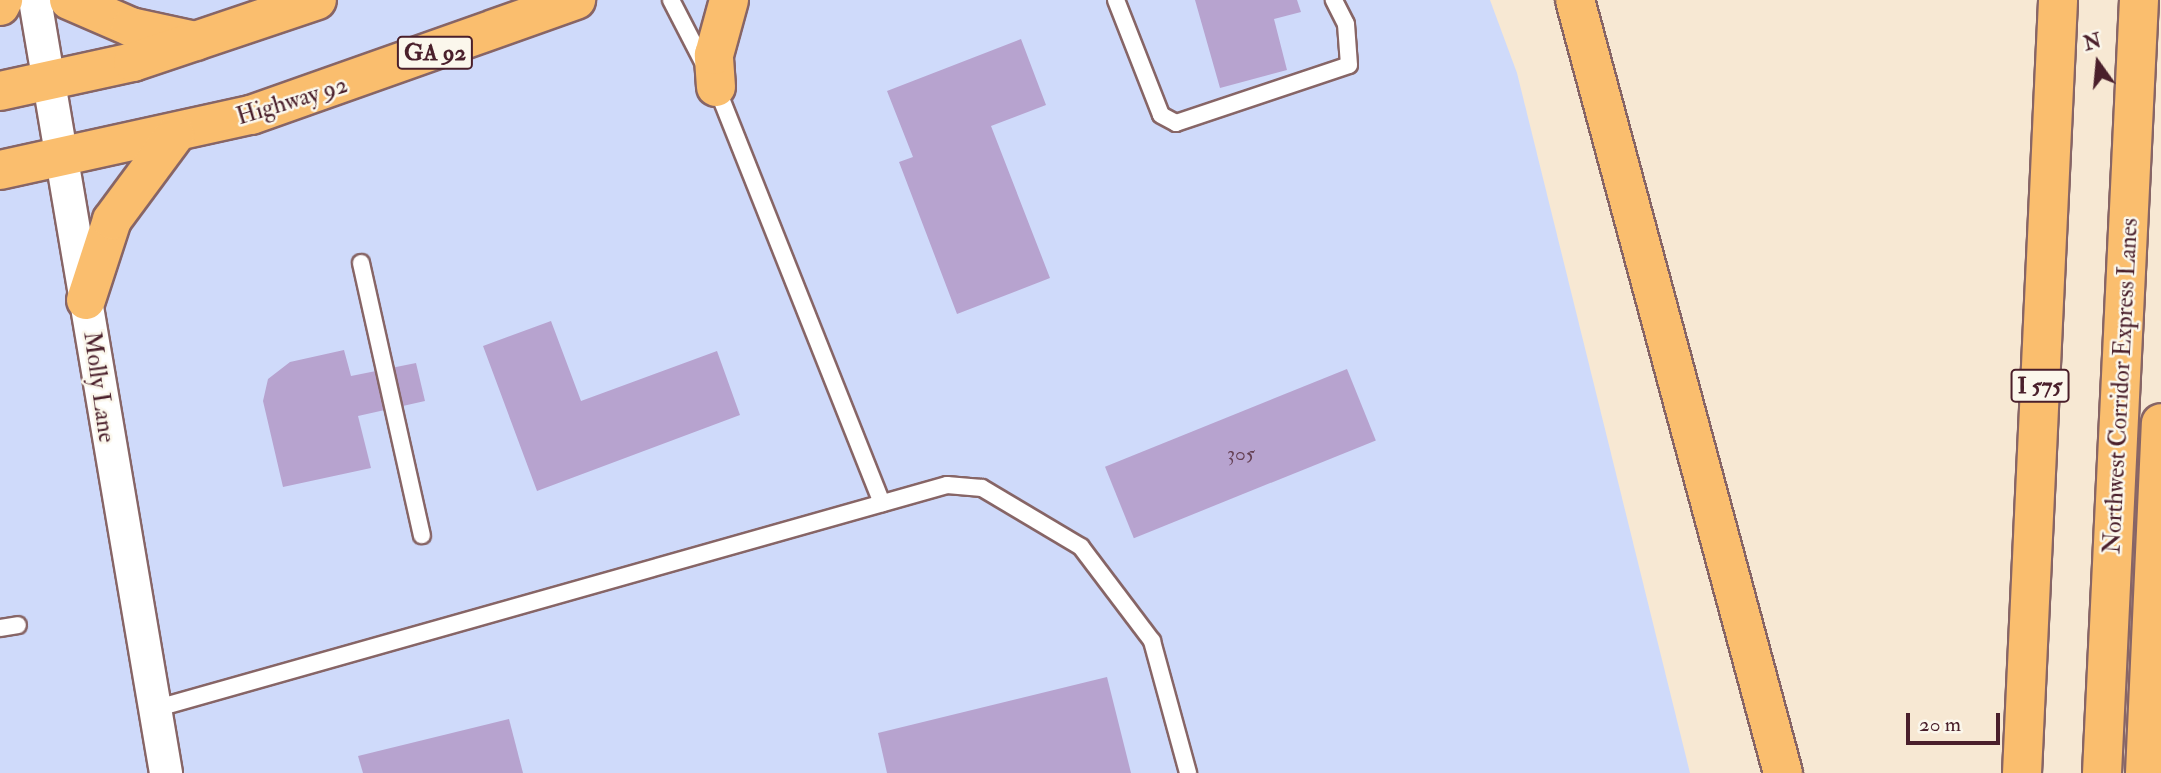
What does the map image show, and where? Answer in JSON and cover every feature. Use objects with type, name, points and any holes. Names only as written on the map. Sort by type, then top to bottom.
[{"type":"main road","points":[[0,6],[3,0]]},
{"type":"main road","points":[[69,0],[131,26],[201,42]]},
{"type":"main road","name":"Highway 92","points":[[0,170],[65,160],[175,135],[341,86],[576,0]]},
{"type":"main road","points":[[716,87],[718,27],[729,0]]},
{"type":"main road","points":[[1575,0],[1783,773]]},
{"type":"main road","name":"I 575","points":[[2022,773],[2058,0]]},
{"type":"main road","name":"Northwest Corridor Express Lanes","points":[[2102,773],[2139,0]]},
{"type":"main road","points":[[0,90],[52,82],[201,42],[301,4]]},
{"type":"main road","points":[[86,300],[112,220],[175,135]]},
{"type":"main road","points":[[2145,773],[2161,423]]},
{"type":"street","name":"Molly Lane","points":[[35,0],[52,82],[166,773]]},
{"type":"lane","points":[[671,0],[716,87],[882,503]]},
{"type":"lane","points":[[1116,0],[1161,115],[1176,123],[1349,65],[1346,24],[1334,0]]},
{"type":"lane","points":[[360,263],[422,535]]},
{"type":"lane","points":[[154,709],[947,485],[982,488],[1081,547],[1152,640],[1188,773]]},
{"type":"lane","points":[[0,628],[18,625]]},
{"type":"shaded area","points":[[0,0],[1490,0],[1517,73],[1690,773],[0,773]]},
{"type":"building","points":[[1195,0],[1297,0],[1301,12],[1274,19],[1287,70],[1220,88]]},
{"type":"building","points":[[1021,39],[1046,105],[991,126],[1050,278],[957,314],[899,162],[913,157],[887,91]]},
{"type":"building","points":[[551,321],[581,401],[717,351],[740,415],[537,491],[483,346]]},
{"type":"building","points":[[344,350],[351,376],[416,363],[425,401],[358,416],[371,468],[283,487],[263,401],[268,379],[290,362]]},
{"type":"building","points":[[1347,369],[1376,440],[1134,538],[1105,467]]},
{"type":"building","points":[[1107,677],[1131,773],[887,773],[878,733]]},
{"type":"building","points":[[509,719],[523,773],[363,773],[358,756]]}]
